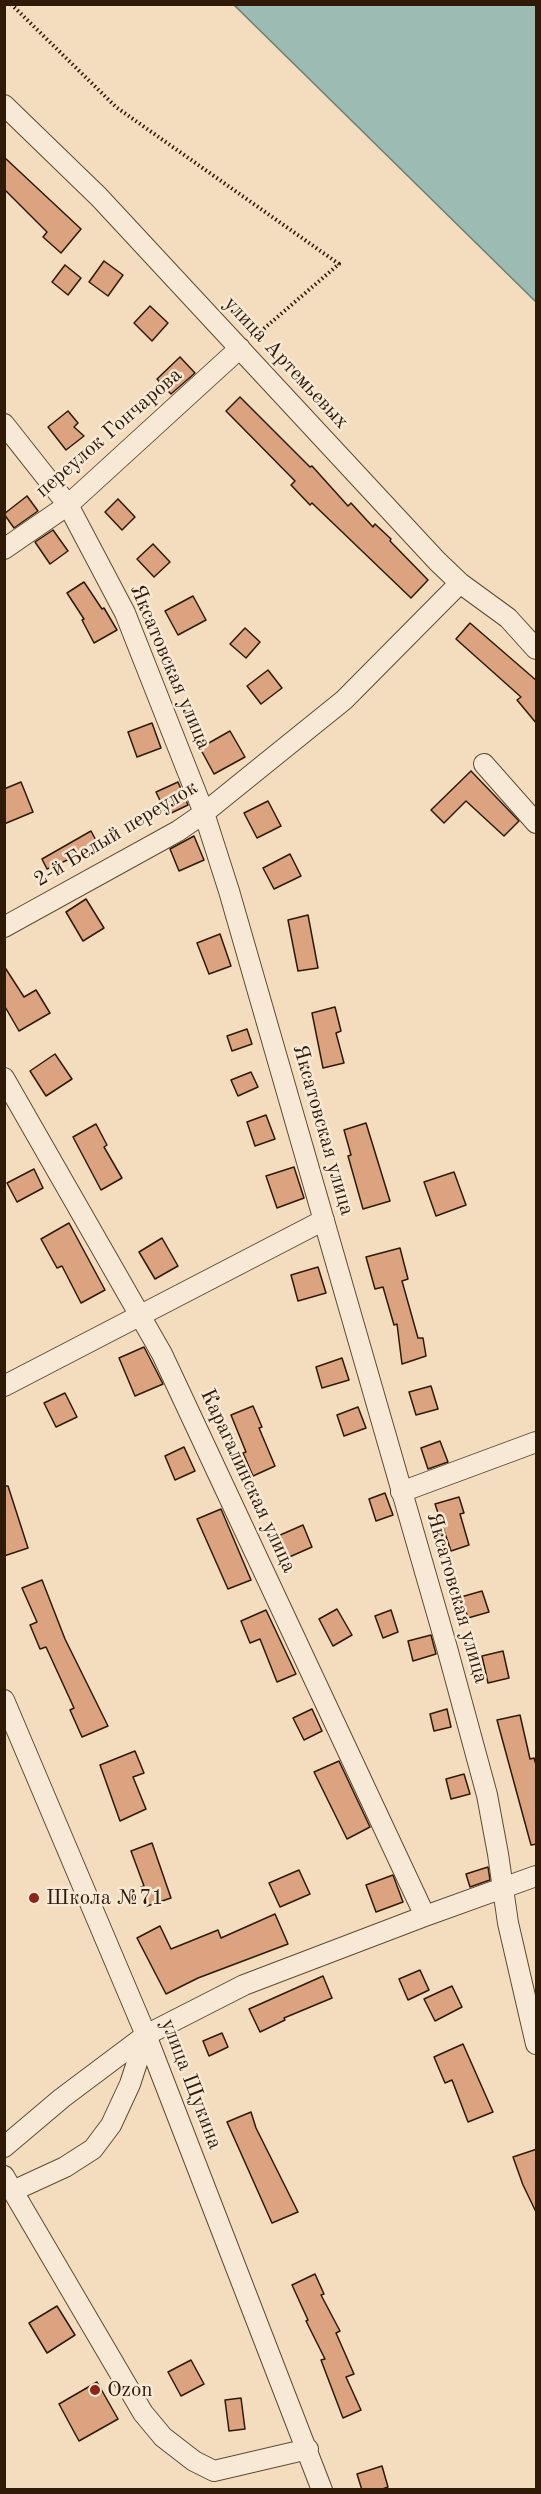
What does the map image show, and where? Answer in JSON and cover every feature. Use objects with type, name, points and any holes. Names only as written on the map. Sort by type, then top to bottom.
[{"type":"street","name":"улица Артемьевых","points":[[4,105],[99,197],[437,561],[460,583],[508,618],[537,649]]},
{"type":"street","name":"переулок Гончарова","points":[[4,549],[68,506],[240,348]]},
{"type":"street","name":"Яксатовская улица","points":[[4,424],[68,506],[125,613],[204,813],[444,1636],[487,1795],[502,1888]]},
{"type":"street","name":"2-й Белый переулок","points":[[4,927],[178,831],[204,813],[344,700],[460,583]]},
{"type":"street","points":[[484,764],[537,822]]},
{"type":"street","name":"Карагалинская улица","points":[[4,1078],[167,1364],[424,1916]]},
{"type":"street","points":[[4,1386],[324,1220]]},
{"type":"street","points":[[401,1492],[537,1442]]},
{"type":"street","name":"улица Щукина","points":[[4,1700],[147,2035],[322,2490]]},
{"type":"street","points":[[4,2147],[62,2098],[147,2035],[244,1985],[424,1916],[469,1902],[537,1876]]},
{"type":"street","points":[[502,1888],[519,1977],[537,2044]]},
{"type":"street","points":[[147,2035],[130,2084],[111,2124],[93,2149],[65,2167],[10,2183],[143,2413],[163,2437],[194,2461],[214,2470],[308,2449]]},
{"type":"path","points":[[11,4],[116,106],[339,264],[240,348]]},
{"type":"water","points":[[234,5],[536,5],[536,302]]},
{"type":"building","points":[[4,157],[81,229],[61,253],[43,237],[47,232],[4,189]]},
{"type":"building","points":[[104,261],[123,275],[108,296],[89,282]]},
{"type":"building","points":[[65,265],[81,278],[68,295],[52,282]]},
{"type":"building","points":[[150,306],[168,323],[152,341],[134,323]]},
{"type":"building","points":[[180,357],[195,373],[171,394],[157,379]]},
{"type":"building","points":[[240,397],[310,467],[312,466],[348,506],[351,503],[373,527],[375,524],[391,539],[390,541],[428,580],[411,598],[312,503],[310,505],[291,485],[295,481],[226,411]]},
{"type":"building","points":[[68,411],[78,423],[74,427],[84,436],[66,450],[48,427]]},
{"type":"building","points":[[27,496],[38,511],[14,528],[4,514]]},
{"type":"building","points":[[118,499],[135,517],[122,530],[105,512]]},
{"type":"building","points":[[53,530],[68,551],[50,564],[35,542]]},
{"type":"building","points":[[153,544],[170,562],[154,577],[137,559]]},
{"type":"building","points":[[84,582],[117,630],[94,643],[82,620],[84,619],[67,593]]},
{"type":"building","points":[[193,596],[206,620],[178,635],[165,611]]},
{"type":"building","points":[[470,623],[537,681],[537,724],[517,700],[521,697],[456,639]]},
{"type":"building","points":[[245,628],[260,642],[246,658],[230,644]]},
{"type":"building","points":[[268,670],[282,688],[261,704],[247,686]]},
{"type":"building","points":[[152,723],[161,748],[137,757],[128,732]]},
{"type":"building","points":[[230,731],[245,757],[214,774],[200,748]]},
{"type":"building","points":[[471,771],[519,821],[504,836],[466,801],[444,823],[431,810]]},
{"type":"building","points":[[21,782],[33,812],[4,824],[4,789]]},
{"type":"building","points":[[178,782],[188,805],[167,815],[156,792]]},
{"type":"building","points":[[268,801],[281,826],[257,838],[244,813]]},
{"type":"building","points":[[91,831],[99,846],[47,869],[42,859]]},
{"type":"building","points":[[194,836],[204,860],[179,871],[170,849]]},
{"type":"building","points":[[290,854],[301,876],[274,889],[263,868]]},
{"type":"building","points":[[86,899],[104,928],[83,941],[66,912]]},
{"type":"building","points":[[308,915],[318,968],[298,971],[288,920]]},
{"type":"building","points":[[220,934],[231,966],[209,974],[197,943]]},
{"type":"building","points":[[4,966],[24,997],[36,990],[50,1013],[19,1031],[4,1005]]},
{"type":"building","points":[[335,1007],[341,1031],[336,1033],[344,1063],[323,1068],[312,1013]]},
{"type":"building","points":[[247,1029],[252,1044],[232,1051],[227,1036]]},
{"type":"building","points":[[55,1054],[72,1079],[46,1096],[30,1071]]},
{"type":"building","points":[[251,1072],[258,1087],[238,1096],[231,1080]]},
{"type":"building","points":[[266,1115],[275,1139],[255,1146],[247,1122]]},
{"type":"building","points":[[366,1123],[390,1201],[363,1209],[348,1156],[351,1155],[344,1130]]},
{"type":"building","points":[[96,1124],[107,1145],[104,1147],[122,1178],[101,1190],[73,1137]]},
{"type":"building","points":[[294,1167],[304,1198],[277,1208],[266,1176]]},
{"type":"building","points":[[34,1169],[43,1188],[17,1202],[7,1183]]},
{"type":"building","points":[[454,1172],[466,1205],[436,1216],[424,1182]]},
{"type":"building","points":[[69,1223],[105,1290],[81,1303],[62,1266],[57,1268],[41,1239]]},
{"type":"building","points":[[162,1238],[178,1266],[155,1279],[139,1252]]},
{"type":"building","points":[[400,1248],[408,1279],[402,1281],[418,1338],[423,1338],[426,1356],[402,1364],[397,1324],[394,1325],[383,1287],[375,1289],[366,1257]]},
{"type":"building","points":[[318,1267],[326,1293],[298,1301],[291,1275]]},
{"type":"building","points":[[144,1347],[163,1384],[135,1396],[119,1358]]},
{"type":"building","points":[[342,1358],[349,1380],[322,1388],[316,1367]]},
{"type":"building","points":[[431,1386],[438,1409],[416,1415],[409,1392]]},
{"type":"building","points":[[65,1393],[77,1417],[56,1427],[44,1403]]},
{"type":"building","points":[[253,1406],[262,1427],[259,1428],[275,1466],[253,1476],[231,1415]]},
{"type":"building","points":[[358,1407],[366,1428],[344,1436],[337,1415]]},
{"type":"building","points":[[440,1441],[448,1462],[428,1469],[421,1448]]},
{"type":"building","points":[[184,1447],[195,1471],[175,1480],[165,1456]]},
{"type":"building","points":[[4,1486],[8,1486],[28,1548],[4,1556]]},
{"type":"building","points":[[385,1493],[393,1515],[376,1521],[369,1499]]},
{"type":"building","points":[[459,1497],[464,1513],[460,1514],[469,1545],[451,1551],[435,1504]]},
{"type":"building","points":[[221,1509],[251,1580],[228,1589],[197,1519]]},
{"type":"building","points":[[303,1525],[312,1547],[287,1558],[278,1536]]},
{"type":"building","points":[[42,1580],[65,1639],[108,1726],[82,1737],[70,1710],[74,1708],[46,1647],[40,1649],[30,1625],[37,1622],[22,1588]]},
{"type":"building","points":[[482,1591],[489,1612],[468,1618],[461,1597]]},
{"type":"building","points":[[337,1609],[352,1635],[333,1646],[319,1619]]},
{"type":"building","points":[[266,1610],[296,1674],[277,1682],[260,1639],[250,1643],[241,1621]]},
{"type":"building","points":[[391,1610],[398,1632],[383,1638],[375,1616]]},
{"type":"building","points":[[431,1635],[436,1654],[413,1661],[408,1641]]},
{"type":"building","points":[[503,1651],[509,1678],[488,1683],[482,1656]]},
{"type":"building","points":[[312,1709],[322,1731],[304,1740],[293,1718]]},
{"type":"building","points":[[447,1709],[451,1727],[434,1731],[430,1714]]},
{"type":"building","points":[[520,1715],[530,1759],[534,1758],[537,1768],[537,1844],[531,1845],[497,1720]]},
{"type":"building","points":[[135,1751],[144,1773],[133,1777],[146,1809],[120,1821],[100,1765]]},
{"type":"building","points":[[339,1761],[370,1827],[347,1839],[314,1772]]},
{"type":"building","points":[[464,1774],[470,1794],[451,1799],[446,1779]]},
{"type":"building","points":[[152,1843],[171,1898],[147,1906],[141,1887],[144,1886],[131,1851]]},
{"type":"building","points":[[488,1867],[490,1880],[470,1887],[466,1874]]},
{"type":"building","points":[[299,1870],[310,1894],[280,1907],[269,1883]]},
{"type":"building","points":[[393,1875],[403,1902],[376,1912],[366,1885]]},
{"type":"building","points":[[275,1914],[288,1944],[198,1978],[166,1994],[137,1938],[160,1926],[171,1949],[218,1930],[221,1938]]},
{"type":"building","points":[[420,1970],[429,1990],[408,2000],[399,1979]]},
{"type":"building","points":[[323,1976],[332,1998],[284,2018],[285,2020],[260,2032],[249,2009]]},
{"type":"building","points":[[452,1986],[462,2007],[435,2021],[424,1999]]},
{"type":"building","points":[[222,2033],[228,2047],[209,2056],[203,2041]]},
{"type":"building","points":[[463,2044],[493,2112],[468,2122],[452,2080],[445,2083],[434,2057]]},
{"type":"building","points":[[251,2112],[256,2128],[298,2212],[272,2223],[227,2122]]},
{"type":"building","points":[[537,2149],[537,2214],[513,2157]]},
{"type":"building","points":[[315,2274],[324,2294],[321,2295],[340,2331],[336,2333],[354,2374],[346,2377],[361,2410],[343,2418],[321,2360],[325,2359],[306,2321],[308,2320],[292,2285]]},
{"type":"building","points":[[57,2306],[75,2335],[47,2353],[29,2323]]},
{"type":"building","points":[[191,2360],[204,2384],[181,2396],[168,2372]]},
{"type":"building","points":[[97,2382],[118,2419],[79,2441],[59,2404]]},
{"type":"building","points":[[241,2398],[245,2429],[229,2431],[225,2400]]},
{"type":"building","points":[[382,2466],[388,2487],[380,2490],[362,2490],[357,2474]]},
{"type":"place","name":"Школа №71","points":[[34,1898]]},
{"type":"place","name":"Ozon","points":[[95,2390]]}]
